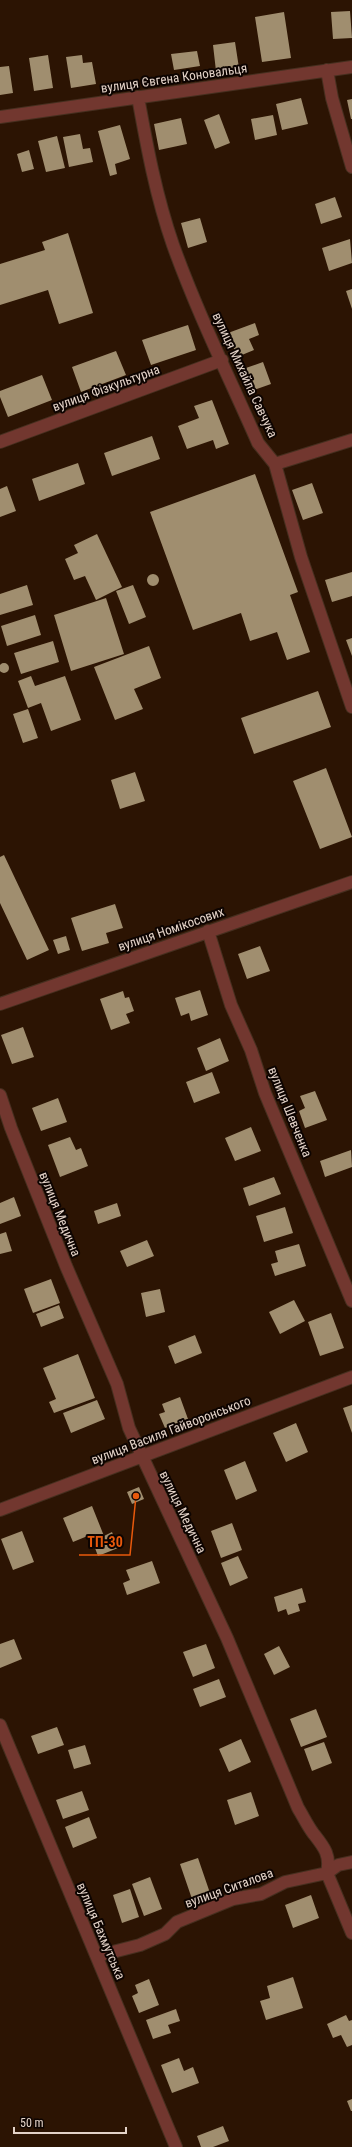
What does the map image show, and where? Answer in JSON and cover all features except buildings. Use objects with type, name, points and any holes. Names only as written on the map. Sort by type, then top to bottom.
[{"type":"street","name":"вулиця Євгена Коновальця","points":[[0,117],[352,67]]},
{"type":"street","points":[[327,70],[332,98],[352,167]]},
{"type":"street","name":"вулиця Михайла Савчука","points":[[138,97],[156,190],[173,244],[258,443],[275,464],[301,557],[352,707]]},
{"type":"street","name":"вулиця Фізкультурна","points":[[0,442],[222,360]]},
{"type":"street","points":[[275,464],[352,440]]},
{"type":"street","name":"вулиця Номікосових","points":[[0,1004],[352,882]]},
{"type":"street","name":"вулиця Шевченка","points":[[208,931],[231,1005],[251,1050],[265,1093],[352,1301]]},
{"type":"street","name":"вулиця Медична","points":[[0,1095],[11,1128],[66,1266],[117,1384],[129,1428],[153,1483],[187,1550],[227,1638],[298,1808],[313,1832],[323,1844],[328,1855],[327,1873],[352,1933]]},
{"type":"street","name":"вулиця Василя Гайворонського","points":[[0,1510],[352,1377]]},
{"type":"street","name":"вулиця Бахмутська","points":[[0,1725],[176,2147]]},
{"type":"street","name":"вулиця Ситалова","points":[[96,1956],[140,1945],[165,1934],[177,1922],[233,1899],[261,1894],[285,1882],[327,1873],[338,1864],[352,1862]]},
{"type":"place","name":"ТП-30","points":[[136,1496]]}]
